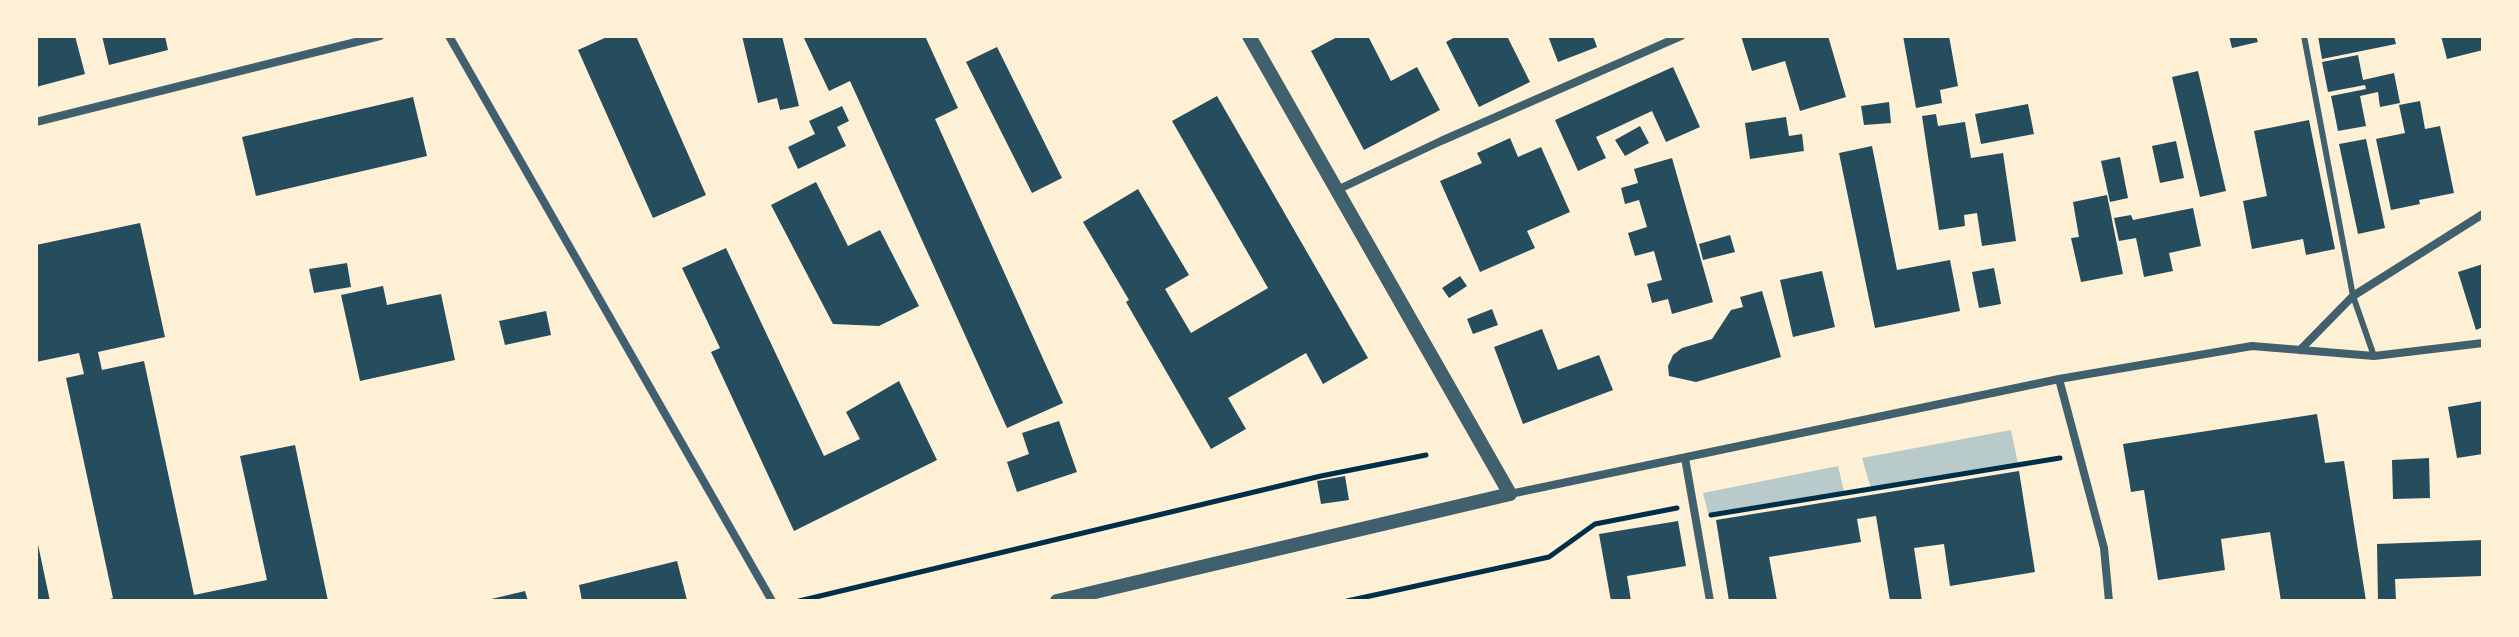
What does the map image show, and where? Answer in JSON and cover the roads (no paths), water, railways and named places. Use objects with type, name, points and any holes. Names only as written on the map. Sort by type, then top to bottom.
[{"type":"street","points":[[36,122],[380,36]]},
{"type":"street","points":[[449,36],[772,601]]},
{"type":"street","points":[[1249,36],[1510,494]]},
{"type":"street","points":[[1337,190],[1681,36]]},
{"type":"street","points":[[2300,350],[2353,296],[2483,214]]},
{"type":"street","points":[[1057,601],[1510,494],[2059,379],[2252,346],[2374,356],[2483,343]]},
{"type":"street","points":[[2059,379],[2104,548],[2109,601]]},
{"type":"street","points":[[1685,458],[1710,601]]},
{"type":"lane","points":[[2304,36],[2353,296],[2374,356]]}]
